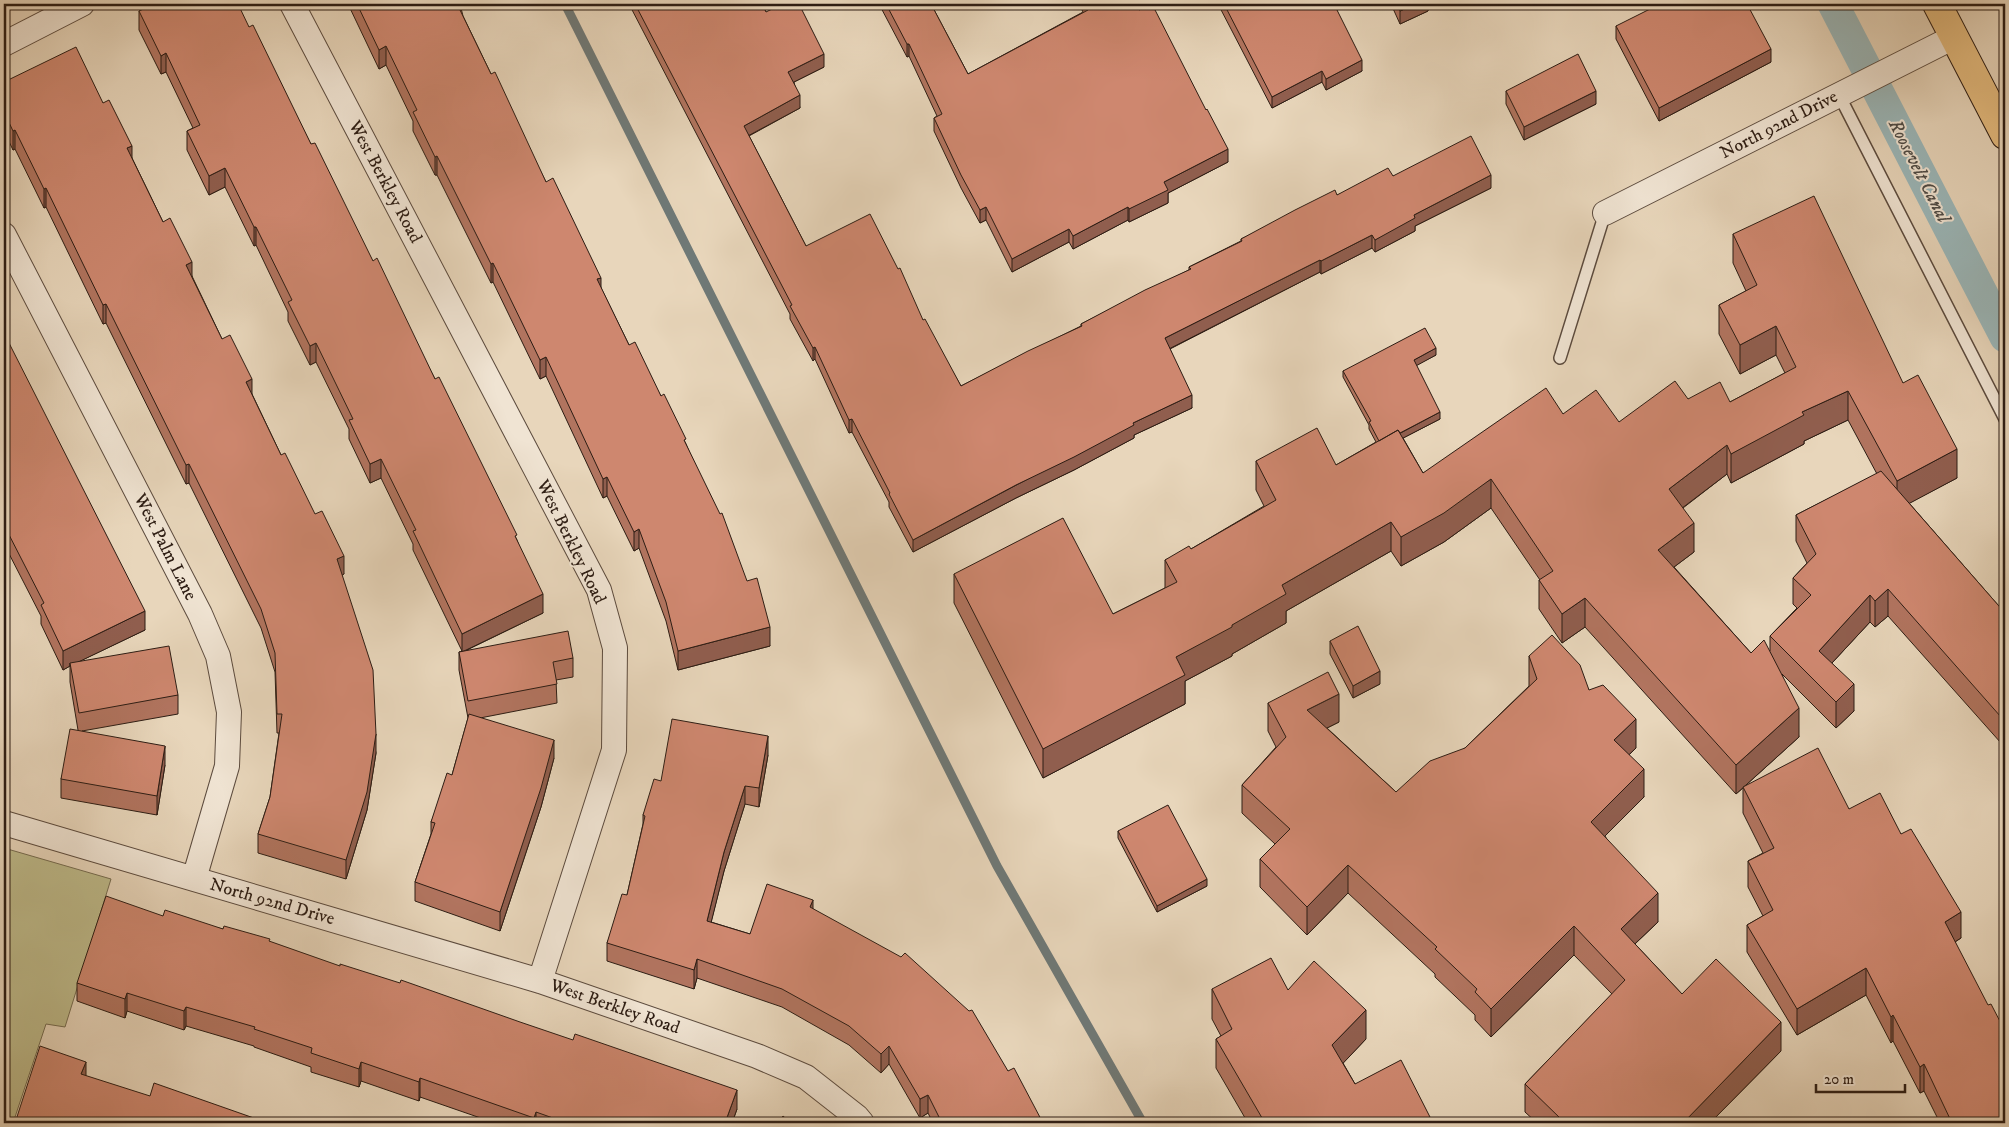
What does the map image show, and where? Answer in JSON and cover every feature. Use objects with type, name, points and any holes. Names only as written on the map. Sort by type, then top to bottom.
[{"type":"main road","points":[[1937,4],[2005,135]]},
{"type":"street","points":[[4,44],[82,4]]},
{"type":"street","name":"West Berkley Road","points":[[292,4],[599,590],[615,648],[614,750],[540,981],[757,1056],[806,1077],[862,1123]]},
{"type":"street","name":"North 92nd Drive","points":[[1605,212],[1954,37]]},
{"type":"street","name":"West Palm Lane","points":[[4,235],[200,614],[218,656],[229,712],[227,766],[194,879]]},
{"type":"street","name":"North 92nd Drive","points":[[4,823],[540,981]]},
{"type":"lane","points":[[1843,92],[2005,419]]},
{"type":"lane","points":[[1560,358],[1605,212]]},
{"type":"shaded area","points":[[4,848],[111,879],[65,1027],[46,1024],[13,1123],[4,1123]]},
{"type":"building","points":[[155,4],[238,4],[249,27],[253,25],[311,144],[315,143],[373,261],[377,258],[435,379],[439,377],[517,535],[515,536],[543,594],[462,634],[413,531],[416,530],[381,459],[370,464],[349,420],[353,419],[316,343],[310,346],[288,302],[292,300],[225,168],[209,176],[187,131],[200,125],[166,53],[161,56],[139,11]]},
{"type":"building","points":[[357,4],[460,4],[463,9],[460,10],[491,74],[495,72],[546,182],[553,178],[601,278],[597,279],[629,345],[635,342],[661,396],[664,394],[720,514],[722,513],[747,581],[757,578],[770,627],[678,651],[666,602],[639,529],[634,532],[607,477],[603,479],[546,357],[540,360],[493,263],[491,264],[437,156],[435,157],[413,112],[417,110],[386,46],[379,50]]},
{"type":"building","points":[[635,4],[762,4],[766,12],[782,4],[799,4],[824,54],[788,72],[800,95],[744,126],[806,246],[870,214],[898,269],[900,268],[923,320],[925,319],[961,386],[1028,351],[1082,326],[1081,324],[1145,290],[1191,269],[1189,267],[1242,241],[1241,239],[1295,210],[1335,190],[1337,195],[1388,168],[1393,176],[1471,136],[1491,175],[1414,215],[1415,218],[1375,240],[1372,235],[1165,338],[1192,395],[1133,423],[1134,425],[1074,457],[1016,485],[913,540],[852,419],[849,420],[815,347],[813,348],[790,306],[792,305]]},
{"type":"building","points":[[886,4],[931,4],[968,74],[1088,10],[1085,4],[1136,4],[1139,10],[1152,4],[1228,149],[1164,182],[1168,190],[1129,209],[1128,207],[1073,236],[1069,229],[1012,259],[986,207],[980,210],[961,175],[934,118],[942,114],[909,44],[907,44]]},
{"type":"building","points":[[1224,4],[1334,4],[1362,60],[1326,79],[1322,71],[1272,97]]},
{"type":"building","points":[[1397,4],[1416,4],[1400,11]]},
{"type":"building","points":[[1660,4],[1747,4],[1771,49],[1659,108],[1616,26]]},
{"type":"building","points":[[76,47],[103,103],[109,100],[132,146],[127,148],[163,222],[170,218],[192,262],[186,265],[222,339],[230,335],[252,379],[246,382],[281,455],[285,453],[315,514],[322,511],[344,556],[337,559],[373,670],[376,734],[367,792],[346,860],[258,834],[270,797],[282,714],[277,714],[275,653],[261,609],[189,464],[186,465],[106,304],[103,305],[46,188],[44,189],[4,112],[4,82]]},
{"type":"building","points":[[1578,54],[1596,91],[1524,127],[1506,91]]},
{"type":"building","points":[[1814,196],[1903,383],[1918,375],[1957,449],[1897,481],[1848,391],[1802,412],[1804,415],[1731,454],[1727,445],[1669,489],[1694,523],[1658,550],[1751,653],[1764,640],[1799,708],[1736,765],[1585,598],[1562,614],[1539,580],[1553,571],[1491,479],[1444,513],[1401,537],[1391,522],[1282,585],[1286,594],[1232,625],[1232,627],[1176,657],[1185,675],[1043,749],[954,574],[1063,518],[1113,614],[1177,582],[1165,560],[1189,546],[1191,549],[1276,500],[1256,461],[1317,428],[1336,465],[1398,430],[1423,473],[1546,388],[1563,414],[1596,390],[1619,422],[1675,381],[1688,399],[1720,382],[1730,402],[1796,367],[1776,326],[1740,345],[1719,305],[1757,285],[1733,234]]},
{"type":"building","points":[[1425,328],[1436,348],[1414,360],[1440,412],[1400,433],[1398,430],[1379,441],[1369,422],[1371,421],[1343,371]]},
{"type":"building","points":[[9,343],[145,611],[63,651],[41,605],[44,603],[4,525],[4,346]]},
{"type":"building","points":[[1881,471],[2005,613],[2005,713],[2001,717],[1888,589],[1875,601],[1870,595],[1819,651],[1854,684],[1836,702],[1770,636],[1811,595],[1793,578],[1816,554],[1796,515]]},
{"type":"building","points":[[1358,626],[1380,671],[1353,686],[1330,641]]},
{"type":"building","points":[[568,631],[573,658],[553,662],[557,684],[468,701],[459,652]]},
{"type":"building","points":[[1552,635],[1580,665],[1589,690],[1603,685],[1636,719],[1614,740],[1644,769],[1591,822],[1658,893],[1621,929],[1682,994],[1716,959],[1781,1022],[1683,1123],[1553,1123],[1561,1119],[1525,1084],[1625,980],[1574,926],[1491,1009],[1475,992],[1477,989],[1435,949],[1437,947],[1348,865],[1307,907],[1260,859],[1290,829],[1242,785],[1286,737],[1268,703],[1328,672],[1339,694],[1307,710],[1396,792],[1430,761],[1465,748],[1537,679],[1529,656]]},
{"type":"building","points":[[169,646],[178,695],[79,713],[70,663]]},
{"type":"building","points":[[4,675],[8,682],[4,684]]},
{"type":"building","points":[[469,714],[554,740],[541,788],[500,912],[415,882],[435,823],[431,822],[447,773],[452,775]]},
{"type":"building","points":[[672,719],[768,736],[759,788],[745,786],[724,852],[707,921],[750,934],[767,884],[813,900],[810,907],[901,957],[905,953],[969,1011],[972,1010],[1008,1071],[1014,1068],[1043,1123],[942,1123],[928,1095],[920,1099],[889,1046],[881,1054],[849,1026],[782,989],[697,959],[694,970],[607,943],[622,894],[627,895],[645,816],[643,815],[654,779],[661,781]]},
{"type":"building","points":[[70,729],[165,746],[157,796],[61,779]]},
{"type":"building","points":[[1818,748],[1849,809],[1880,793],[1901,834],[1911,829],[1961,912],[1945,922],[1988,1005],[1991,1004],[2005,1031],[2005,1123],[1952,1123],[1924,1064],[1920,1067],[1893,1015],[1891,1017],[1866,968],[1797,1009],[1747,925],[1773,910],[1748,861],[1774,848],[1743,787]]},
{"type":"building","points":[[1168,805],[1207,879],[1157,906],[1118,831]]},
{"type":"building","points":[[106,896],[163,916],[165,910],[223,929],[224,926],[270,939],[269,941],[340,966],[340,964],[400,983],[401,980],[573,1040],[575,1034],[737,1090],[725,1123],[567,1123],[536,1112],[534,1118],[420,1078],[419,1082],[361,1062],[359,1069],[311,1053],[312,1048],[254,1029],[255,1027],[186,1007],[184,1011],[127,993],[125,999],[77,983]]},
{"type":"building","points":[[1271,958],[1288,990],[1314,961],[1366,1010],[1332,1045],[1355,1084],[1401,1060],[1432,1121],[1428,1123],[1265,1123],[1216,1039],[1232,1029],[1212,989]]},
{"type":"building","points":[[40,1046],[86,1062],[81,1074],[150,1096],[154,1083],[268,1123],[15,1123]]},
{"type":"building","points":[[783,1116],[791,1123],[777,1123]]},
{"type":"building","points":[[272,1118],[288,1123],[270,1123]]},
{"type":"waterway","points":[[565,4],[997,866],[1143,1123]]},
{"type":"waterway","name":"Roosevelt Canal","points":[[1833,4],[2005,337]]}]
